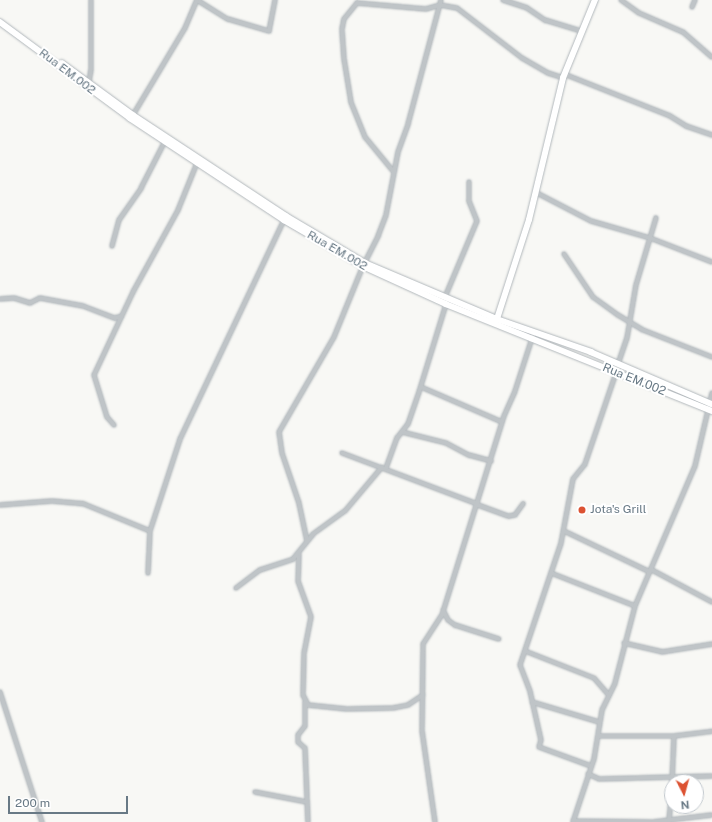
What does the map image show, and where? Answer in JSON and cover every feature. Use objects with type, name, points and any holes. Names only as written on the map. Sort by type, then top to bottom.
[{"type":"street","points":[[88,82],[91,70],[91,0]]},
{"type":"street","points":[[133,116],[182,34],[197,0],[228,19],[269,31],[275,0]]},
{"type":"street","points":[[307,541],[299,503],[282,453],[279,432],[334,337],[386,215],[393,170],[441,0]]},
{"type":"street","points":[[503,0],[527,8],[545,20],[582,32]]},
{"type":"street","points":[[497,319],[536,192],[564,76],[595,0]]},
{"type":"street","points":[[621,0],[639,13],[683,32],[712,57]]},
{"type":"street","points":[[692,7],[695,0]]},
{"type":"street","points":[[393,170],[365,137],[354,111],[344,59],[344,19],[357,3],[426,9],[440,5],[458,8],[522,58],[548,73],[564,76],[670,116],[686,126],[712,135]]},
{"type":"street","name":"Rua EM.002","points":[[0,18],[133,116],[286,216],[364,264],[497,319],[618,364],[710,403]]},
{"type":"street","name":"Rua EM.002","points":[[0,22],[165,142],[284,220],[364,264],[446,304],[710,410]]},
{"type":"street","points":[[112,246],[119,220],[141,188],[165,142]]},
{"type":"street","points":[[114,425],[107,417],[94,375],[122,316],[178,210],[197,162]]},
{"type":"street","points":[[445,297],[477,221],[469,201],[469,182]]},
{"type":"street","points":[[536,192],[591,221],[650,238],[712,262]]},
{"type":"street","points":[[618,364],[656,218]]},
{"type":"street","points":[[148,573],[150,531],[180,439],[284,220]]},
{"type":"street","points":[[564,254],[594,298],[629,322],[712,357]]},
{"type":"street","points":[[0,299],[14,298],[30,303],[40,298],[83,306],[115,318],[122,316]]},
{"type":"street","points":[[236,588],[260,570],[283,564],[299,554],[307,541],[346,511],[384,468],[402,432],[421,387],[446,304]]},
{"type":"street","points":[[435,822],[422,731],[424,644],[438,623],[443,609],[478,505],[502,422],[534,332]]},
{"type":"street","points":[[591,766],[539,747],[541,740],[532,702],[520,670],[564,531],[573,479],[585,464],[616,373]]},
{"type":"street","points":[[421,387],[502,422]]},
{"type":"street","points":[[712,393],[710,410],[695,466],[635,606],[624,642],[615,683],[599,722],[598,736],[591,766],[573,822],[669,821],[712,815]]},
{"type":"street","points":[[402,432],[446,443],[469,456],[491,461]]},
{"type":"street","points":[[342,453],[509,516],[515,515],[523,504]]},
{"type":"street","points":[[0,505],[52,501],[84,504],[150,531]]},
{"type":"street","points":[[564,531],[651,571],[712,602]]},
{"type":"street","points":[[299,554],[298,581],[311,617],[304,653],[305,726],[298,735],[298,742],[305,748],[308,822]]},
{"type":"street","points":[[551,573],[635,606]]},
{"type":"street","points":[[443,609],[448,620],[455,624],[499,639]]},
{"type":"street","points":[[624,642],[662,652],[712,644]]},
{"type":"street","points":[[525,651],[594,678],[609,695]]},
{"type":"street","points":[[0,692],[42,822]]},
{"type":"street","points":[[305,701],[314,708],[372,709],[408,705],[423,695]]},
{"type":"street","points":[[532,702],[599,722]]},
{"type":"street","points":[[598,736],[674,736],[712,732]]},
{"type":"street","points":[[672,774],[674,736]]},
{"type":"street","points":[[588,774],[599,779],[664,781]]},
{"type":"street","points":[[255,792],[307,802]]},
{"type":"place","name":"Jota's Grill","points":[[582,510]]}]
